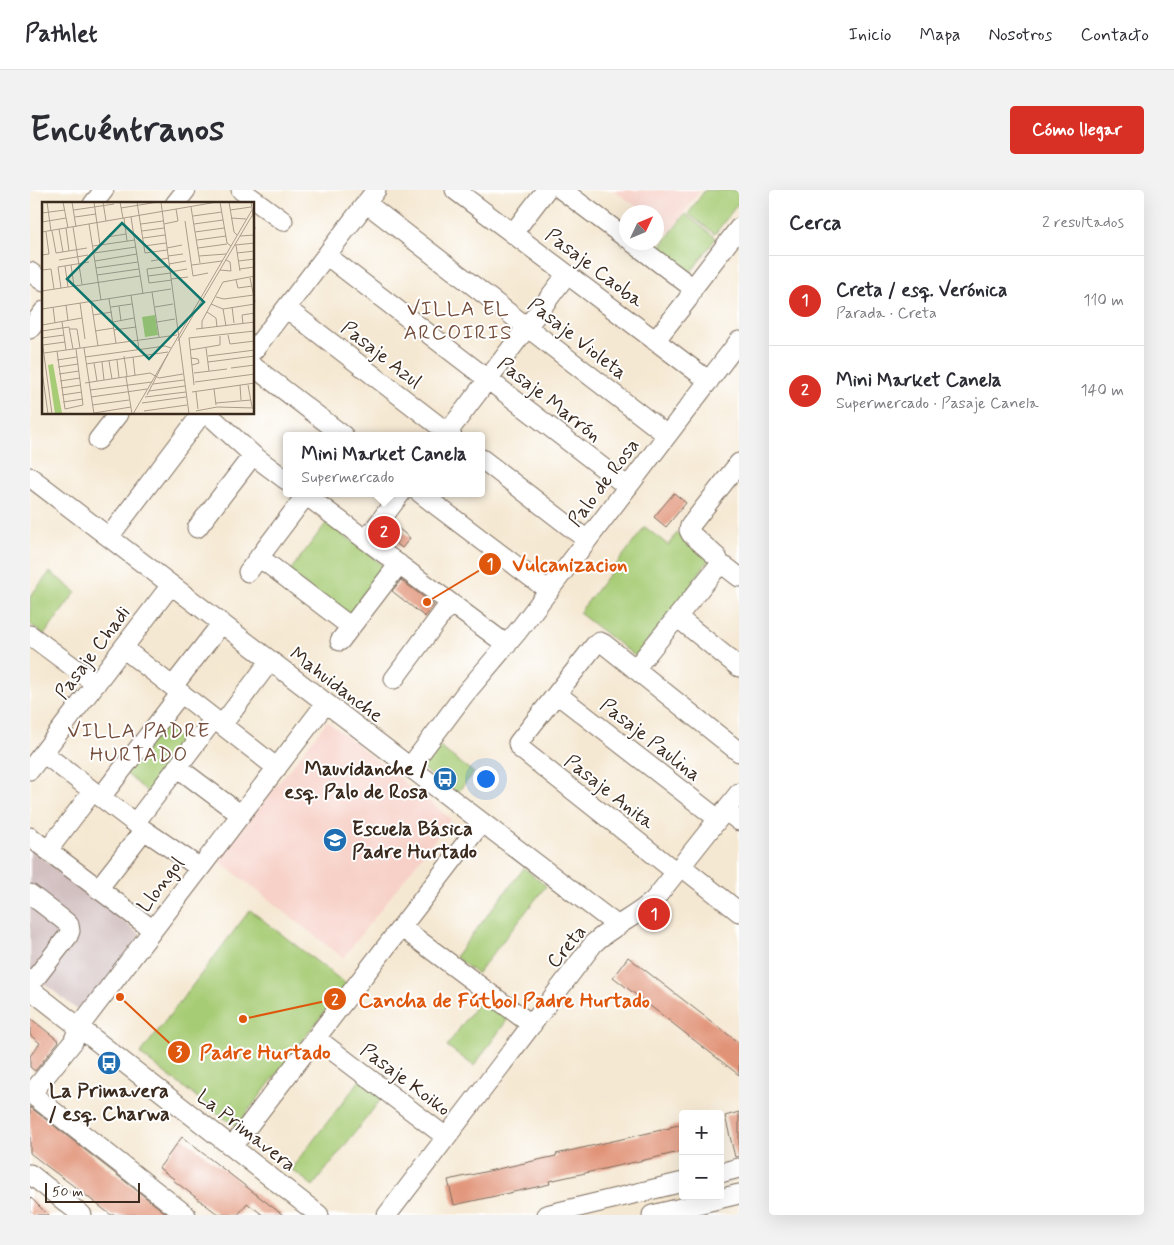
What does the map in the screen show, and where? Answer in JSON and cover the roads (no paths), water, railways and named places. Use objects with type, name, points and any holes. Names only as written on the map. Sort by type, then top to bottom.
[{"type":"street","points":[[95,202],[104,190]]},
{"type":"street","points":[[177,202],[186,190]]},
{"type":"street","points":[[241,190],[282,221]]},
{"type":"street","points":[[513,233],[546,190]]},
{"type":"street","points":[[562,190],[619,233]]},
{"type":"street","name":"Pasaje Caoba","points":[[459,191],[708,381]]},
{"type":"street","points":[[255,349],[371,197]]},
{"type":"street","name":"Pasaje Violeta","points":[[371,197],[527,327],[667,435]]},
{"type":"street","points":[[655,341],[739,228]]},
{"type":"street","points":[[643,250],[693,288]]},
{"type":"street","name":"Pasaje Marrón","points":[[326,255],[628,487]]},
{"type":"street","points":[[450,432],[567,274]]},
{"type":"street","name":"Pasaje Azul","points":[[286,308],[444,432]]},
{"type":"street","points":[[30,329],[42,314]]},
{"type":"street","name":"Palo de Rosa","points":[[410,767],[470,688],[588,540],[739,341]]},
{"type":"street","points":[[255,368],[339,432]]},
{"type":"street","points":[[98,440],[117,415]]},
{"type":"street","points":[[109,537],[197,420],[204,415]]},
{"type":"street","points":[[207,415],[283,478]]},
{"type":"street","points":[[197,528],[253,454]]},
{"type":"street","points":[[485,461],[588,540]]},
{"type":"street","points":[[721,566],[717,557],[688,530],[733,483],[739,464]]},
{"type":"street","name":"Mahuidanche","points":[[32,484],[109,537],[618,926]]},
{"type":"street","points":[[303,497],[253,564],[346,634],[398,564]]},
{"type":"street","points":[[309,497],[506,645]]},
{"type":"street","points":[[366,540],[399,497]]},
{"type":"street","points":[[425,497],[548,591]]},
{"type":"street","points":[[635,669],[715,570],[721,566],[726,567],[739,577]]},
{"type":"street","name":"Pasaje Chadi","points":[[30,770],[171,585]]},
{"type":"street","points":[[394,679],[450,603]]},
{"type":"street","points":[[676,617],[739,666]]},
{"type":"street","points":[[48,850],[97,794],[177,690],[222,623]]},
{"type":"street","points":[[30,635],[96,684]]},
{"type":"street","points":[[557,694],[600,642],[739,752]]},
{"type":"street","points":[[124,648],[277,768]]},
{"type":"street","points":[[98,889],[177,767],[270,661]]},
{"type":"street","name":"Pasaje Anita","points":[[557,694],[519,740],[518,745],[520,749],[739,912]]},
{"type":"street","name":"Pasaje Paulina","points":[[557,694],[727,817]]},
{"type":"street","name":"Llongol","points":[[31,1093],[73,1042],[79,1027],[326,703]]},
{"type":"street","points":[[43,753],[139,826],[200,868]]},
{"type":"street","points":[[177,767],[241,815]]},
{"type":"street","name":"Creta","points":[[387,1215],[594,943],[645,908],[727,817],[739,792]]},
{"type":"street","points":[[232,1147],[482,822]]},
{"type":"street","points":[[30,837],[153,930]]},
{"type":"street","points":[[30,894],[66,922],[69,925],[70,931],[30,985]]},
{"type":"street","points":[[401,927],[532,1025]]},
{"type":"street","name":"La Primavera","points":[[30,989],[319,1215]]},
{"type":"street","name":"Pasaje Koiko","points":[[316,1038],[446,1137]]},
{"type":"street","points":[[31,1093],[186,1215]]},
{"type":"street","points":[[724,1172],[739,1168]]},
{"type":"street","points":[[30,1174],[82,1215]]},
{"type":"street","points":[[546,1215],[679,1183]]},
{"type":"street","points":[[652,1215],[739,1194]]},
{"type":"place","name":"Mini Market Canela","points":[[384,532]]},
{"type":"place","name":"Vulcanizacion","points":[[427,602]]},
{"type":"place","name":"Mauvidanche / esq. Palo de Rosa","points":[[445,779]]},
{"type":"place","name":"Escuela Básica Padre Hurtado","points":[[335,840]]},
{"type":"place","name":"Creta / esq. Verónica","points":[[654,914]]},
{"type":"place","name":"Padre Hurtado","points":[[120,997]]},
{"type":"place","name":"Cancha de Fútbol Padre Hurtado","points":[[243,1019]]},
{"type":"place","name":"La Primavera / esq. Charwa","points":[[109,1063]]},
{"type":"district","name":"VILLA EL ARCOIRIS","points":[[458,320]]},
{"type":"district","name":"VILLA PADRE HURTADO","points":[[139,742]]}]
